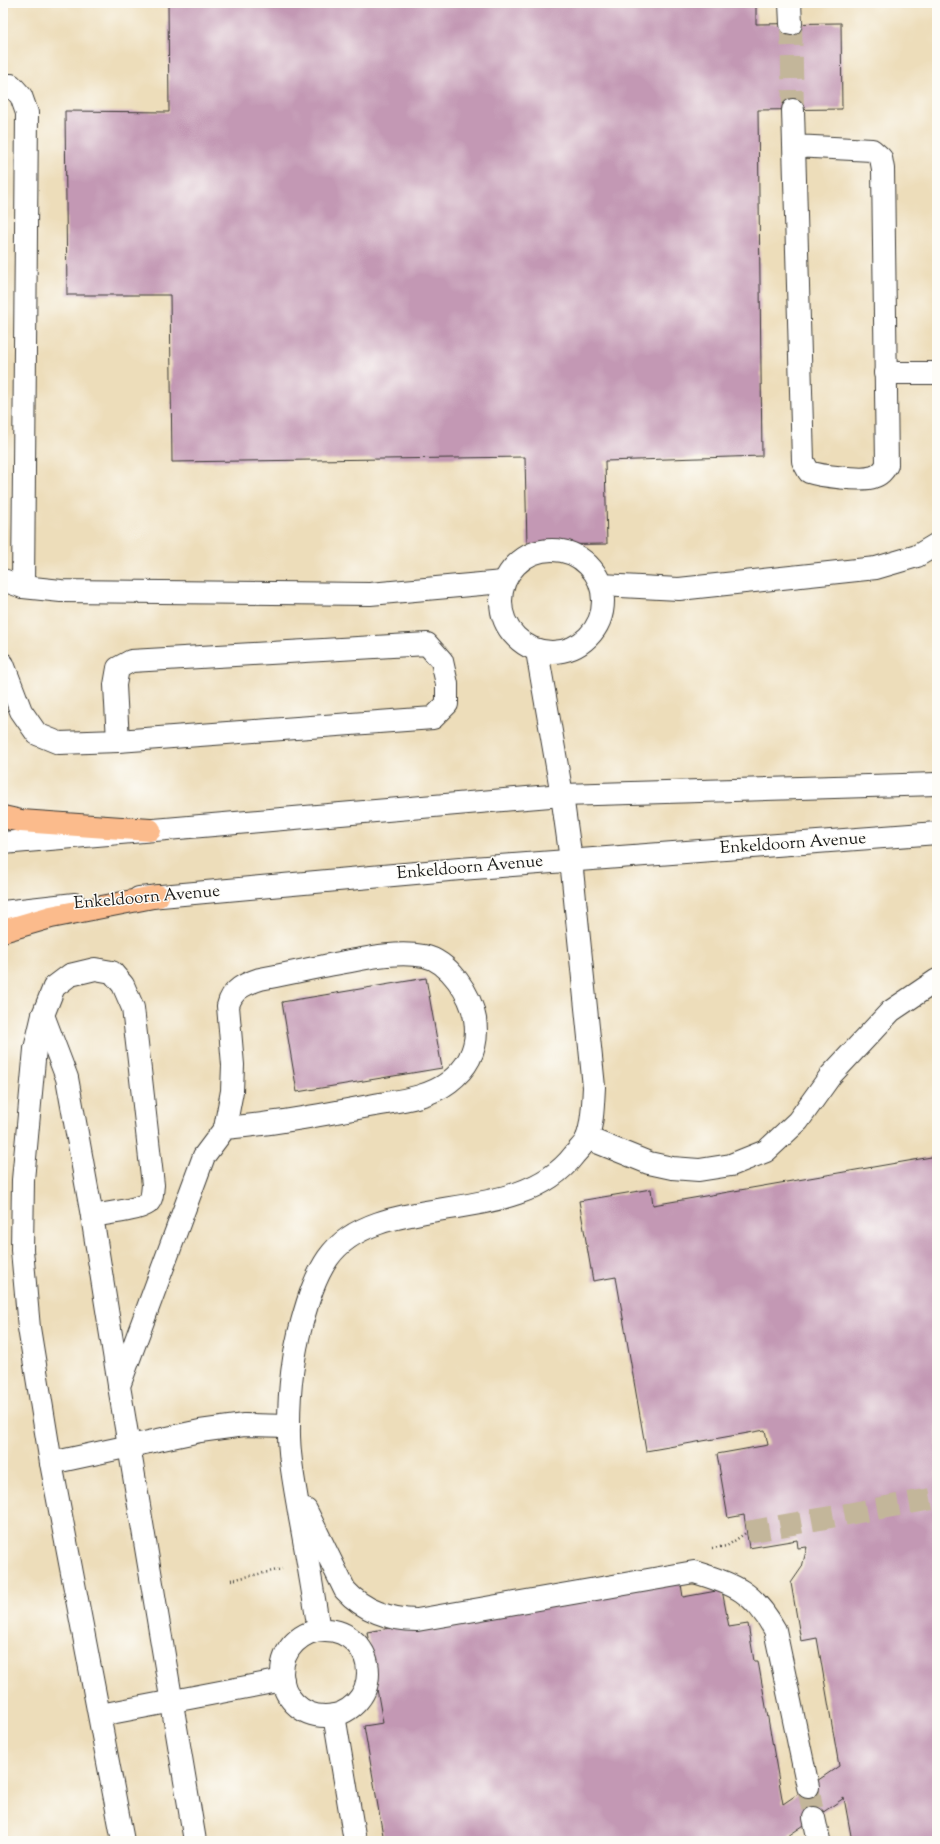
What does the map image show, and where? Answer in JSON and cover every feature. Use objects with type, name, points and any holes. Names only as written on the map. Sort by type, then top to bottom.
[{"type":"main road","points":[[3,817],[21,820],[150,830]]},
{"type":"main road","points":[[3,931],[51,918],[158,896]]},
{"type":"street","points":[[3,85],[11,85],[22,96],[27,113],[23,587]]},
{"type":"street","points":[[793,110],[794,146],[804,461],[809,472],[820,476],[872,478],[881,474],[887,465],[884,169],[882,158],[872,150],[794,146]]},
{"type":"street","points":[[885,373],[937,373]]},
{"type":"street","points":[[601,585],[679,589],[876,568],[917,556],[937,544]]},
{"type":"street","points":[[544,550],[562,550],[579,557],[592,569],[601,585],[604,601],[601,617],[594,632],[583,643],[568,651],[552,654],[537,651],[522,644],[510,633],[502,617],[500,599],[503,582],[513,567],[527,556],[544,550]]},
{"type":"street","points":[[3,580],[23,587],[61,591],[370,594],[503,582]]},
{"type":"street","points":[[3,664],[21,711],[37,734],[59,743],[118,741],[433,718],[446,704],[447,684],[442,661],[427,644],[131,660],[118,668],[114,685],[118,741]]},
{"type":"street","points":[[319,1630],[295,1486],[289,1426],[291,1378],[299,1335],[309,1295],[328,1258],[346,1238],[372,1226],[405,1217],[507,1196],[542,1183],[566,1165],[587,1138],[592,1114],[594,1087],[571,860],[562,795],[537,651]]},
{"type":"street","points":[[3,843],[562,795],[937,784]]},
{"type":"street","name":"Enkeldoorn Avenue","points":[[3,912],[158,896],[571,860],[937,833]]},
{"type":"street","points":[[119,1386],[204,1156],[225,1128],[232,1090],[228,1006],[230,996],[247,983],[260,979],[377,956],[424,956],[438,963],[450,972],[461,984],[473,1011],[477,1032],[473,1054],[463,1069],[448,1083],[428,1093],[398,1100],[316,1116],[225,1128]]},
{"type":"street","points":[[92,1216],[138,1207],[148,1202],[152,1196],[153,1185],[133,1008],[124,984],[112,972],[96,969],[70,975],[54,987],[43,1015],[35,1049],[24,1164],[22,1250],[29,1328],[51,1463],[123,1841]]},
{"type":"street","points":[[587,1138],[649,1163],[672,1168],[699,1170],[731,1166],[766,1151],[798,1120],[831,1075],[880,1022],[891,1011],[937,980]]},
{"type":"street","points":[[43,1015],[67,1078],[92,1216],[119,1386],[173,1700],[195,1841]]},
{"type":"street","points":[[152,1196],[184,1210]]},
{"type":"street","points":[[51,1463],[200,1431],[244,1426],[289,1426]]},
{"type":"street","points":[[295,1486],[345,1590],[353,1599],[385,1616],[417,1620],[694,1572],[737,1586],[765,1612],[775,1630],[808,1787]]},
{"type":"street","points":[[319,1630],[334,1630],[348,1636],[359,1646],[366,1658],[368,1673],[366,1688],[358,1700],[347,1710],[334,1716],[320,1716],[306,1712],[295,1704],[287,1693],[283,1680],[282,1666],[287,1653],[295,1642],[306,1634],[319,1630]]},
{"type":"street","points":[[100,1715],[283,1680]]},
{"type":"street","points":[[334,1716],[355,1841]]},
{"type":"street","points":[[814,1818],[819,1841]]},
{"type":"path","points":[[231,1580],[308,1563]]},
{"type":"building","points":[[168,3],[756,3],[756,24],[841,23],[842,109],[758,110],[762,456],[605,461],[607,544],[527,545],[525,457],[172,462],[170,295],[67,295],[65,111],[169,112]]},
{"type":"building","points":[[426,978],[442,1068],[297,1092],[282,1002]]},
{"type":"building","points":[[937,1156],[937,1841],[852,1841],[844,1798],[788,1836],[789,1841],[384,1841],[364,1726],[383,1723],[367,1632],[680,1578],[683,1597],[722,1590],[729,1627],[748,1624],[754,1661],[758,1661],[783,1804],[839,1766],[817,1638],[801,1641],[791,1583],[802,1567],[807,1547],[798,1548],[797,1540],[749,1548],[744,1515],[728,1518],[717,1454],[768,1445],[765,1430],[646,1451],[616,1277],[593,1281],[579,1201],[651,1189],[653,1205]]},
{"type":"tunnel","points":[[791,24],[793,110]]},
{"type":"tunnel","points":[[747,1532],[937,1498]]},
{"type":"tunnel","points":[[808,1787],[814,1818]]}]
